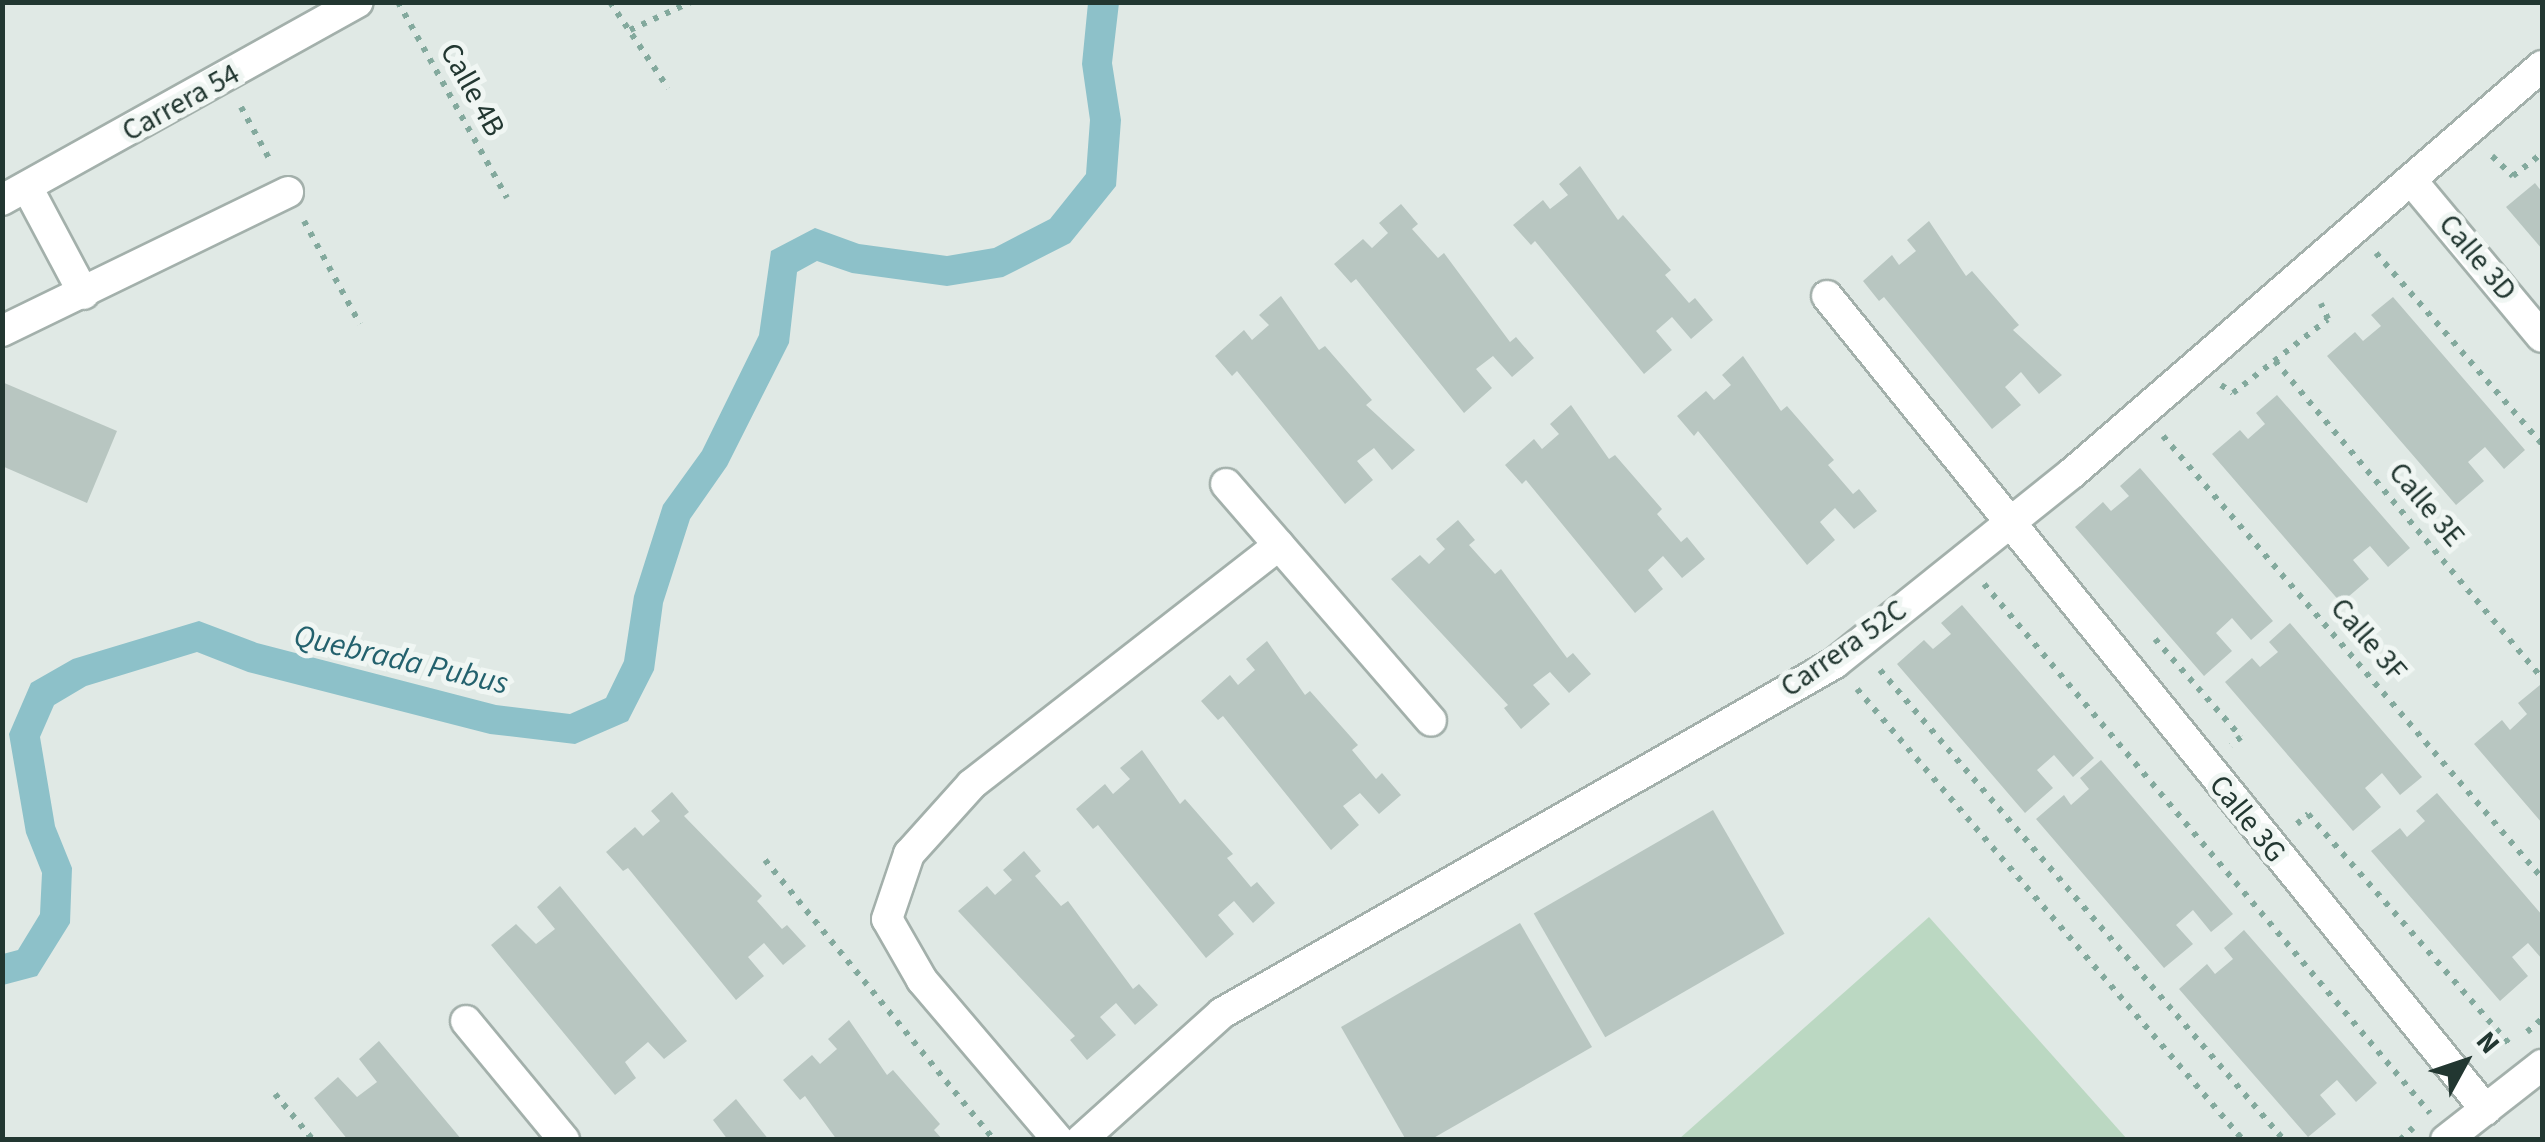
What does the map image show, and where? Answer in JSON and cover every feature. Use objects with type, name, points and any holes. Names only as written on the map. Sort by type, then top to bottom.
[{"type":"street","name":"Carrera 54","points":[[15,193],[358,2]]},
{"type":"street","name":"Carrera 52C","points":[[1082,1140],[1222,1013],[1834,663],[2008,527],[2542,66]]},
{"type":"street","name":"Calle 3D","points":[[2411,180],[2542,336]]},
{"type":"street","points":[[2,332],[288,192]]},
{"type":"street","points":[[15,193],[84,294]]},
{"type":"street","name":"Calle 3G","points":[[1827,296],[2008,527],[2486,1110]]},
{"type":"street","points":[[1226,484],[1431,720]]},
{"type":"street","points":[[1058,1140],[922,980],[887,919],[909,854],[972,784],[1279,545]]},
{"type":"street","points":[[466,1021],[564,1140]]},
{"type":"street","points":[[2446,1140],[2542,1065]]},
{"type":"path","name":"Calle 4B","points":[[398,2],[507,198]]},
{"type":"path","points":[[610,2],[668,88]]},
{"type":"path","points":[[630,30],[692,2]]},
{"type":"path","points":[[2482,166],[2495,154],[2513,176],[2542,152]]},
{"type":"path","points":[[2376,253],[2542,444]]},
{"type":"path","name":"Calle 3E","points":[[2275,360],[2542,678]]},
{"type":"path","name":"Calle 3F","points":[[2159,432],[2542,878]]},
{"type":"path","points":[[1977,576],[2430,1112]]},
{"type":"path","points":[[2141,623],[2241,738],[2217,756]]},
{"type":"path","points":[[1834,663],[2243,1140]]},
{"type":"path","points":[[1875,665],[2284,1140]]},
{"type":"path","points":[[2284,834],[2308,814],[2511,1046]]},
{"type":"path","points":[[765,860],[994,1140]]},
{"type":"path","points":[[275,1094],[313,1140]]},
{"type":"green space","points":[[1929,917],[2127,1139],[1679,1139]]},
{"type":"water","points":[[1088,3],[1119,3],[1112,63],[1121,120],[1116,186],[1070,243],[1003,277],[947,286],[852,273],[817,261],[797,272],[789,343],[727,466],[690,519],[663,603],[654,670],[628,721],[575,744],[490,734],[248,672],[197,652],[86,686],[54,705],[40,737],[55,826],[72,868],[70,923],[37,976],[3,985],[3,954],[18,950],[40,914],[42,873],[26,833],[9,734],[31,683],[73,659],[199,621],[257,643],[496,705],[570,714],[606,698],[624,661],[634,596],[663,505],[702,451],[759,335],[771,251],[815,228],[859,244],[947,256],[994,248],[1050,219],[1086,174],[1090,120],[1082,64]]},
{"type":"building","points":[[1580,166],[1618,220],[1623,215],[1671,270],[1665,275],[1689,303],[1695,298],[1713,320],[1691,339],[1672,317],[1656,331],[1672,350],[1644,374],[1535,241],[1531,245],[1513,225],[1543,200],[1550,209],[1568,195],[1559,184]]},
{"type":"building","points":[[2535,183],[2542,192],[2542,249],[2506,207]]},
{"type":"building","points":[[1401,204],[1418,224],[1412,229],[1438,258],[1444,253],[1510,342],[1516,337],[1534,358],[1512,377],[1493,356],[1476,369],[1492,388],[1464,413],[1356,279],[1351,283],[1334,264],[1363,239],[1372,248],[1388,233],[1379,223]]},
{"type":"building","points":[[1929,221],[1966,276],[1972,271],[2019,325],[2013,330],[2062,375],[2039,394],[2021,372],[2005,387],[2021,405],[1992,429],[1884,297],[1879,301],[1863,281],[1892,255],[1899,265],[1916,251],[1907,240]]},
{"type":"building","points":[[1281,296],[1319,350],[1325,346],[1372,400],[1366,405],[1415,450],[1392,470],[1374,448],[1357,461],[1373,480],[1345,504],[1237,371],[1232,376],[1215,356],[1244,330],[1252,340],[1269,325],[1259,315]]},
{"type":"building","points":[[2393,297],[2525,450],[2504,469],[2485,447],[2468,462],[2484,481],[2456,505],[2327,356],[2355,332],[2363,341],[2381,326],[2371,315]]},
{"type":"building","points":[[1743,356],[1781,411],[1787,406],[1834,460],[1828,465],[1853,494],[1859,489],[1877,511],[1854,529],[1835,508],[1820,522],[1835,540],[1807,565],[1698,431],[1694,436],[1677,416],[1706,391],[1714,400],[1731,385],[1722,375]]},
{"type":"building","points":[[2,382],[117,431],[87,503],[2,466]]},
{"type":"building","points":[[2277,395],[2410,548],[2388,567],[2370,546],[2353,560],[2369,579],[2341,603],[2212,454],[2240,430],[2248,439],[2265,424],[2256,413]]},
{"type":"building","points":[[1571,405],[1609,459],[1615,455],[1662,509],[1657,514],[1681,542],[1687,537],[1705,559],[1682,578],[1663,556],[1648,570],[1663,589],[1635,613],[1526,480],[1522,484],[1505,465],[1534,439],[1542,449],[1559,434],[1550,424]]},
{"type":"building","points":[[2140,468],[2273,621],[2251,640],[2232,618],[2216,633],[2232,651],[2204,676],[2075,527],[2103,502],[2111,511],[2129,496],[2120,486]]},
{"type":"building","points":[[1458,520],[1475,540],[1469,545],[1495,574],[1501,569],[1567,658],[1573,653],[1591,674],[1569,693],[1550,672],[1533,685],[1550,704],[1521,729],[1504,708],[1508,705],[1391,579],[1420,555],[1429,564],[1445,549],[1436,539]]},
{"type":"building","points":[[1962,605],[2094,758],[2073,777],[2054,755],[2037,770],[2053,788],[2025,813],[1897,664],[1924,640],[1933,649],[1951,634],[1941,623]]},
{"type":"building","points":[[2290,623],[2422,777],[2400,795],[2382,773],[2365,788],[2381,807],[2353,831],[2225,682],[2252,658],[2260,667],[2278,652],[2269,642]]},
{"type":"building","points":[[1267,641],[1305,695],[1310,691],[1358,745],[1352,750],[1376,779],[1382,773],[1401,795],[1379,814],[1360,793],[1343,806],[1359,825],[1331,850],[1223,716],[1218,720],[1201,701],[1230,675],[1238,685],[1255,670],[1246,659]]},
{"type":"building","points":[[2540,685],[2542,823],[2474,744],[2502,720],[2510,730],[2527,714],[2518,703]]},
{"type":"building","points":[[1142,750],[1180,804],[1185,799],[1233,854],[1227,858],[1251,887],[1257,882],[1275,903],[1253,923],[1234,901],[1218,915],[1234,934],[1206,958],[1098,825],[1093,829],[1076,809],[1105,784],[1113,794],[1130,779],[1120,768]]},
{"type":"building","points":[[2101,760],[2233,914],[2211,932],[2193,910],[2176,925],[2193,944],[2164,968],[2036,819],[2064,795],[2071,805],[2089,789],[2080,778]]},
{"type":"building","points":[[672,792],[689,812],[684,816],[762,896],[757,901],[782,929],[787,925],[806,946],[783,965],[764,943],[748,957],[764,976],[736,1000],[628,868],[623,871],[606,852],[635,827],[643,836],[660,821],[651,811]]},
{"type":"building","points":[[2437,793],[2542,915],[2542,959],[2528,943],[2512,957],[2528,976],[2500,1001],[2371,851],[2400,828],[2407,837],[2425,821],[2416,811]]},
{"type":"building","points":[[1713,810],[1784,934],[1605,1037],[1534,914]]},
{"type":"building","points":[[1024,851],[1041,871],[1035,876],[1061,906],[1068,901],[1133,989],[1139,984],[1158,1005],[1135,1025],[1116,1003],[1100,1017],[1116,1035],[1087,1060],[1070,1040],[1075,1036],[958,911],[987,886],[995,895],[1012,880],[1003,870]]},
{"type":"building","points":[[560,886],[687,1041],[664,1059],[648,1042],[625,1062],[636,1078],[615,1095],[491,945],[516,924],[536,944],[555,929],[537,907]]},
{"type":"building","points":[[1520,923],[1592,1047],[1430,1140],[1406,1140],[1341,1027]]},
{"type":"building","points":[[2244,930],[2377,1083],[2356,1102],[2337,1080],[2320,1095],[2336,1114],[2308,1137],[2179,989],[2207,964],[2215,974],[2233,959],[2224,948]]},
{"type":"building","points":[[849,1020],[887,1075],[893,1070],[940,1124],[934,1130],[943,1140],[837,1140],[805,1096],[800,1100],[783,1080],[812,1055],[820,1064],[837,1049],[828,1039]]},
{"type":"building","points":[[379,1041],[462,1140],[348,1140],[314,1098],[338,1077],[357,1097],[377,1082],[359,1059]]},
{"type":"building","points":[[736,1099],[769,1140],[728,1140],[713,1120]]},
{"type":"water label","name":"Quebrada Pubus","points":[[401,660]]}]
